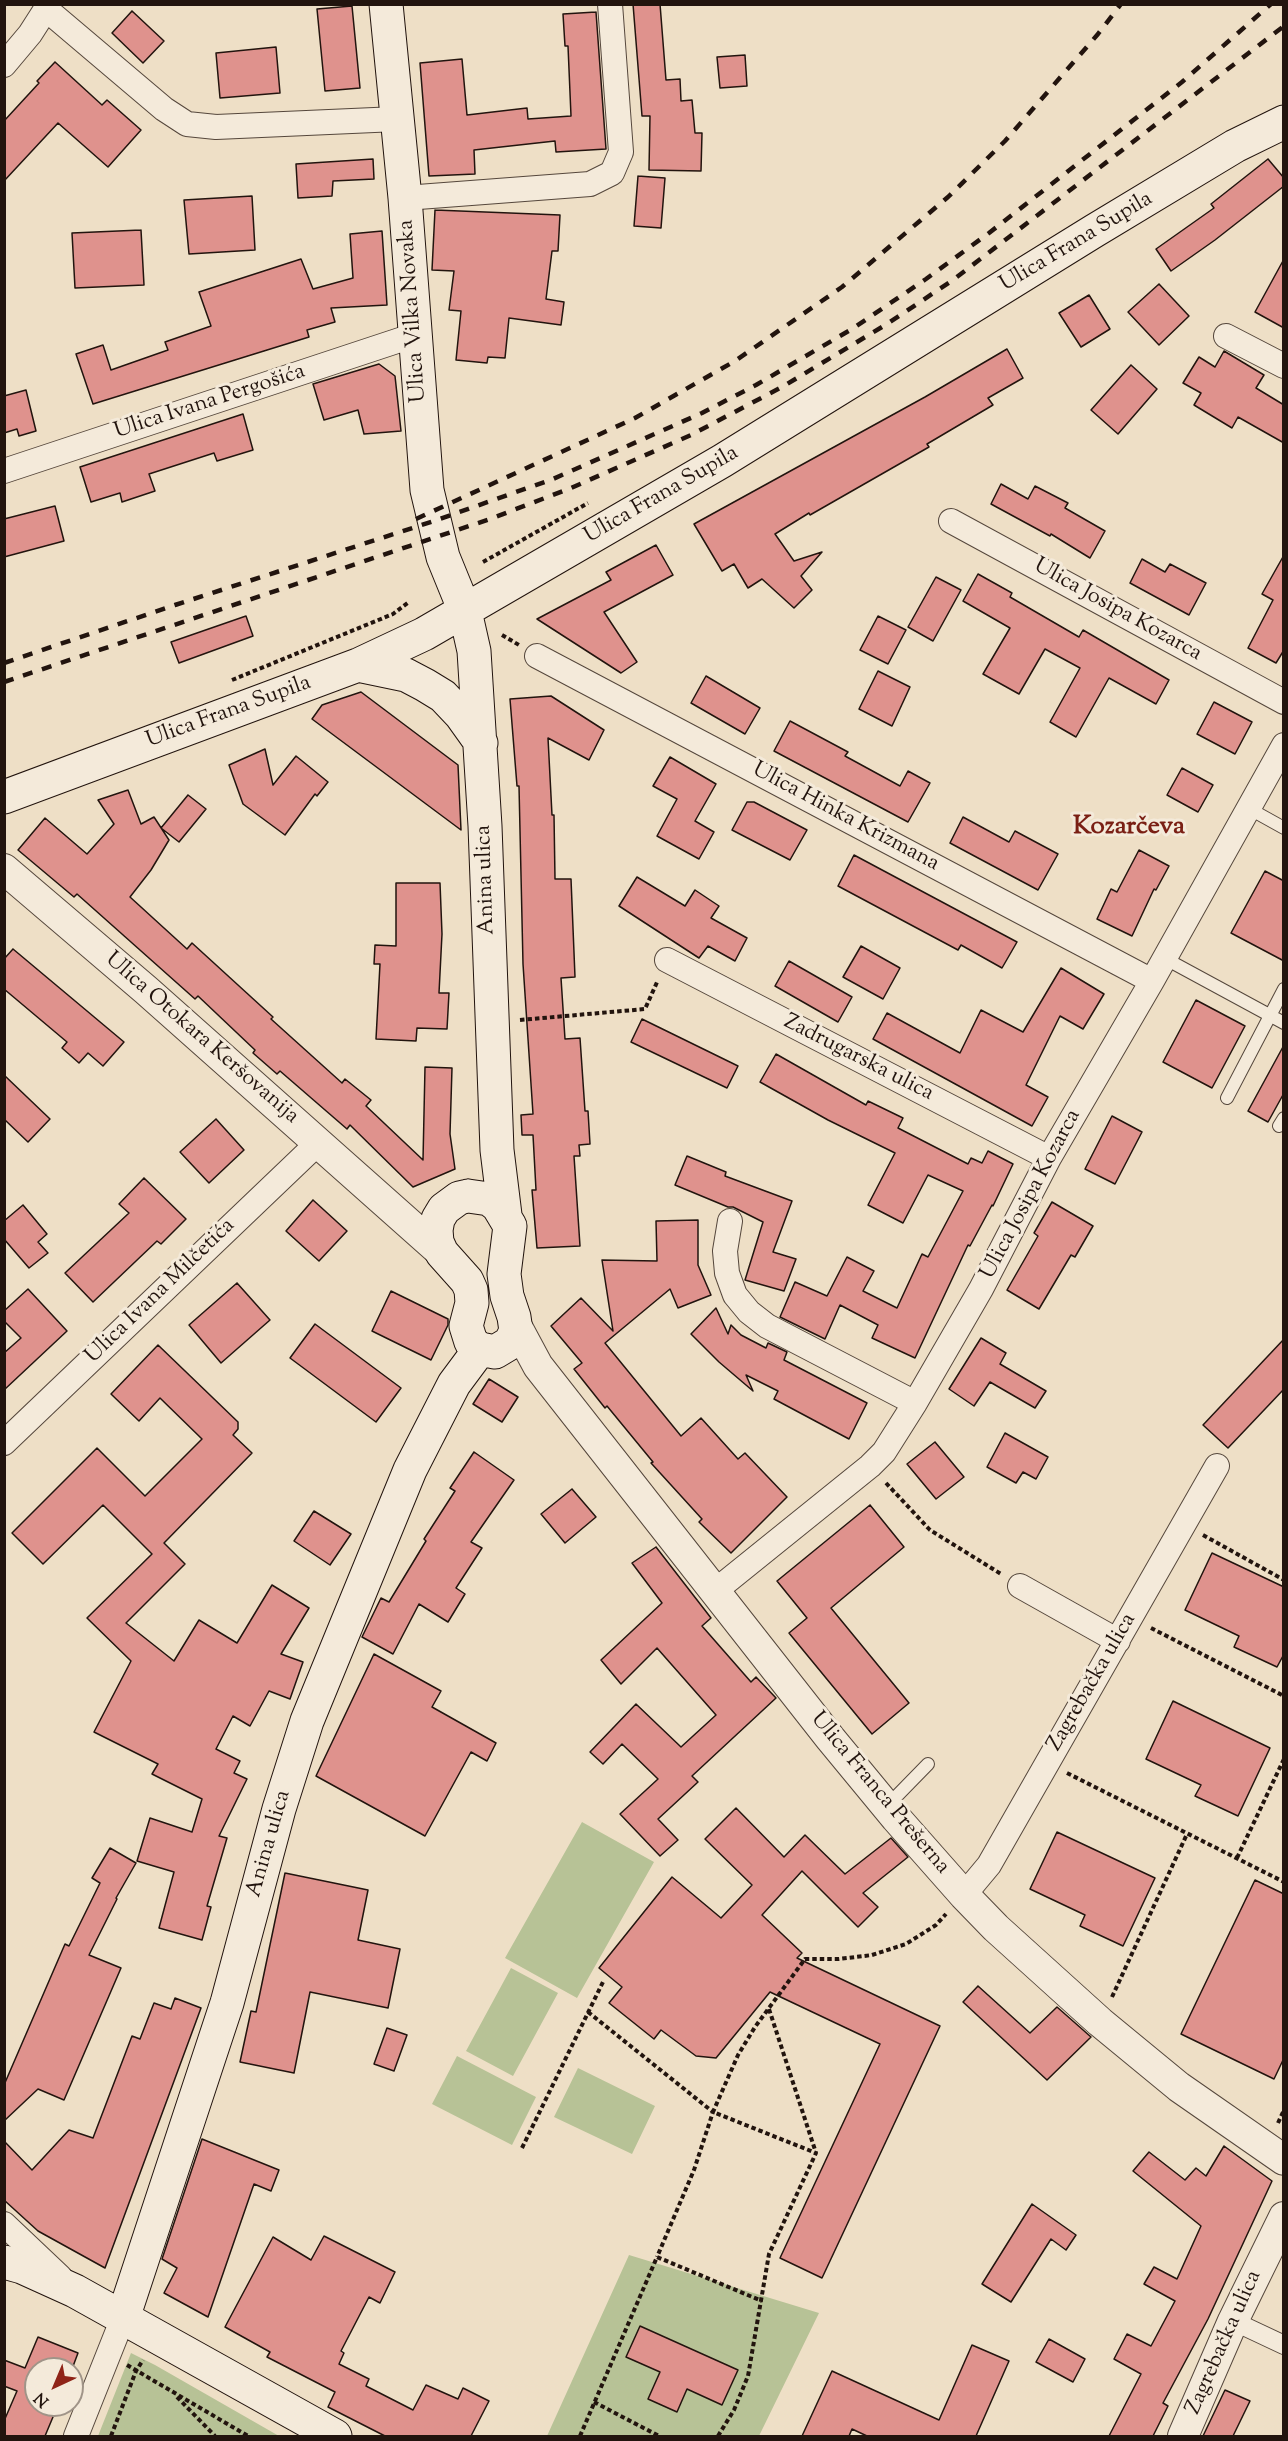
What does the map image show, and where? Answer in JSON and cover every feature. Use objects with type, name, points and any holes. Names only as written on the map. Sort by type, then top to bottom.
[{"type":"main road","name":"Ulica Vilka Novaka","points":[[386,4],[405,198],[427,489],[443,557],[465,611]]},
{"type":"main road","name":"Ulica Frana Supila","points":[[4,797],[358,665],[424,634],[722,462],[1215,158],[1284,122]]},
{"type":"main road","name":"Anina ulica","points":[[123,2318],[227,2003],[279,1809],[307,1721],[410,1470],[454,1384],[491,1340],[507,1296],[504,1274],[510,1226],[505,1215],[497,1150],[494,1023],[481,743],[474,651],[465,611]]},
{"type":"main road","points":[[358,665],[406,675],[443,696],[461,715],[481,743]]},
{"type":"main road","points":[[442,1253],[437,1242],[438,1219],[484,1174],[497,1150]]},
{"type":"main road","points":[[456,1202],[489,1199],[505,1215]]},
{"type":"main road","name":"Anina ulica","points":[[442,1253],[467,1281],[471,1290],[472,1303],[466,1326],[491,1340]]},
{"type":"main road","points":[[4,2262],[22,2267],[75,2291],[335,2436]]},
{"type":"street","points":[[405,198],[590,184],[612,173],[621,152],[610,4]]},
{"type":"street","points":[[4,65],[30,34],[46,7],[164,109],[187,124],[216,127],[397,119]]},
{"type":"street","name":"Ulica Ivana Pergošića","points":[[4,471],[415,335]]},
{"type":"street","points":[[1226,336],[1284,366]]},
{"type":"street","name":"Ulica Josipa Kozarca","points":[[951,521],[1284,702]]},
{"type":"street","name":"Ulica Hinka Krizmana","points":[[537,656],[1152,981]]},
{"type":"street","name":"Ulica Josipa Kozarca","points":[[715,1591],[870,1466],[884,1452],[981,1289],[1048,1158],[1152,981],[1284,745]]},
{"type":"street","name":"Ulica Otokara Keršovanija","points":[[4,869],[146,990],[442,1253]]},
{"type":"street","name":"Zadrugarska ulica","points":[[667,960],[1048,1158]]},
{"type":"street","name":"Ulica Ivana Milčetića","points":[[4,1443],[319,1142]]},
{"type":"street","points":[[395,1212],[419,1214],[456,1202]]},
{"type":"street","points":[[730,1221],[725,1251],[727,1273],[735,1295],[749,1312],[767,1326],[915,1403]]},
{"type":"street","name":"Ulica Franca Prešerna","points":[[491,1340],[538,1366],[886,1807],[964,1895],[996,1928],[1101,2022],[1179,2087],[1284,2160]]},
{"type":"street","name":"Zagrebačka ulica","points":[[964,1895],[989,1865],[1217,1466]]},
{"type":"street","points":[[1020,1586],[1118,1641]]},
{"type":"street","name":"Zagrebačka ulica","points":[[1183,2436],[1233,2321],[1284,2217]]},
{"type":"street","points":[[4,2224],[75,2291]]},
{"type":"street","points":[[76,2436],[123,2318]]},
{"type":"street","points":[[1233,2321],[1284,2345]]},
{"type":"lane","points":[[1248,808],[1284,828]]},
{"type":"lane","points":[[1164,958],[1284,1023]]},
{"type":"lane","points":[[1227,1098],[1284,989]]},
{"type":"lane","points":[[886,1807],[928,1764]]},
{"type":"path","points":[[494,1023],[645,1009],[667,960]]},
{"type":"path","points":[[870,1466],[930,1530],[1020,1586]]},
{"type":"path","points":[[1183,1525],[1284,1580]]},
{"type":"path","points":[[1130,1618],[1284,1696]]},
{"type":"path","points":[[1237,1858],[1284,1759]]},
{"type":"path","points":[[1047,1764],[1284,1882]]},
{"type":"path","points":[[1101,2022],[1187,1834]]},
{"type":"path","points":[[580,2436],[694,2170],[713,2112],[738,2055],[769,2009],[805,1959],[838,1959],[872,1955],[906,1944],[936,1925],[964,1895]]},
{"type":"path","points":[[522,2148],[603,1983]]},
{"type":"path","points":[[718,2436],[734,2410],[748,2376],[769,2254],[816,2153],[769,2009]]},
{"type":"path","points":[[588,2012],[713,2112],[816,2153]]},
{"type":"path","points":[[657,2257],[762,2301]]},
{"type":"path","points":[[111,2436],[136,2371],[157,2336]]},
{"type":"path","points":[[109,2355],[248,2436]]},
{"type":"path","points":[[172,2392],[215,2436]]},
{"type":"path","points":[[594,2402],[659,2436]]},
{"type":"green space","points":[[582,1822],[654,1862],[577,1998],[505,1958]]},
{"type":"green space","points":[[511,1968],[558,1993],[513,2076],[466,2051]]},
{"type":"green space","points":[[457,2056],[536,2097],[512,2145],[432,2104]]},
{"type":"green space","points":[[578,2068],[655,2106],[632,2154],[554,2117]]},
{"type":"green space","points":[[629,2255],[819,2313],[759,2436],[547,2436]]},
{"type":"green space","points":[[131,2353],[155,2365],[279,2436],[98,2436]]},
{"type":"building","points":[[633,4],[660,4],[666,80],[680,79],[681,101],[692,100],[695,133],[702,133],[701,171],[649,170],[650,116],[642,116]]},
{"type":"building","points":[[352,6],[360,88],[325,91],[317,9]]},
{"type":"building","points":[[132,11],[164,41],[143,63],[112,33]]},
{"type":"building","points":[[596,12],[606,149],[556,152],[555,141],[474,150],[475,174],[429,176],[420,63],[462,59],[467,115],[527,108],[528,119],[571,116],[568,46],[565,46],[563,14]]},
{"type":"building","points":[[276,47],[280,93],[220,98],[216,53]]},
{"type":"building","points":[[745,55],[747,86],[720,88],[717,57]]},
{"type":"building","points":[[55,62],[102,105],[107,100],[141,130],[108,167],[58,123],[4,181],[4,121]]},
{"type":"building","points":[[373,159],[374,179],[333,181],[332,196],[298,198],[296,164]]},
{"type":"building","points":[[1268,159],[1284,178],[1284,186],[1171,271],[1156,249],[1214,208],[1211,204]]},
{"type":"building","points":[[638,176],[665,178],[661,228],[634,226]]},
{"type":"building","points":[[252,196],[255,250],[189,254],[184,200]]},
{"type":"building","points":[[435,210],[560,215],[558,251],[552,251],[546,299],[564,302],[561,325],[509,318],[505,358],[488,357],[487,363],[456,360],[461,311],[449,310],[454,271],[432,270]]},
{"type":"building","points":[[141,230],[144,285],[75,288],[72,233]]},
{"type":"building","points":[[382,231],[387,305],[331,308],[335,322],[307,330],[309,337],[93,404],[76,354],[103,345],[111,370],[168,350],[165,342],[211,326],[199,292],[301,259],[313,289],[353,278],[350,234]]},
{"type":"building","points":[[1284,259],[1284,328],[1255,312]]},
{"type":"building","points":[[1159,284],[1189,316],[1159,345],[1128,312]]},
{"type":"building","points":[[1089,295],[1110,329],[1081,347],[1059,313]]},
{"type":"building","points":[[1007,349],[1023,378],[988,398],[993,405],[927,444],[929,447],[775,534],[794,561],[822,552],[801,576],[812,590],[794,608],[762,579],[748,588],[734,564],[722,571],[694,524],[925,397]]},
{"type":"building","points":[[1224,351],[1264,375],[1256,388],[1284,405],[1284,443],[1238,417],[1232,428],[1194,405],[1201,393],[1183,383],[1199,357],[1215,367]]},
{"type":"building","points":[[379,364],[395,376],[401,431],[364,434],[358,410],[324,420],[313,384]]},
{"type":"building","points":[[1131,365],[1157,389],[1118,434],[1091,410]]},
{"type":"building","points":[[26,390],[36,431],[19,436],[17,429],[4,433],[4,396]]},
{"type":"building","points":[[243,414],[253,450],[217,461],[214,453],[149,474],[155,491],[122,502],[120,493],[91,502],[80,467]]},
{"type":"building","points":[[1001,484],[1028,499],[1035,486],[1068,503],[1065,508],[1105,531],[1090,558],[1051,534],[1050,536],[991,504]]},
{"type":"building","points":[[55,506],[64,541],[4,557],[4,519]]},
{"type":"building","points":[[656,545],[673,575],[604,612],[637,662],[621,673],[537,619],[611,580],[606,572]]},
{"type":"building","points":[[1284,555],[1284,650],[1276,663],[1248,648],[1273,600],[1262,594]]},
{"type":"building","points":[[1142,559],[1165,572],[1170,564],[1206,583],[1189,615],[1130,583]]},
{"type":"building","points":[[978,574],[1012,593],[1010,597],[1079,637],[1083,630],[1169,680],[1156,704],[1109,678],[1076,737],[1050,722],[1080,668],[1045,649],[1019,694],[983,674],[1010,628],[963,601]]},
{"type":"building","points":[[936,577],[961,590],[933,641],[908,627]]},
{"type":"building","points":[[246,616],[253,636],[179,663],[171,642]]},
{"type":"building","points":[[878,616],[906,630],[888,664],[860,650]]},
{"type":"building","points":[[878,671],[910,687],[892,726],[859,709]]},
{"type":"building","points":[[706,676],[760,708],[745,734],[691,703]]},
{"type":"building","points":[[361,692],[458,765],[461,830],[312,719],[322,705]]},
{"type":"building","points":[[551,696],[604,730],[589,760],[548,738],[552,815],[554,815],[555,879],[571,879],[575,977],[561,978],[565,1039],[580,1038],[585,1111],[588,1111],[590,1144],[579,1145],[580,1156],[574,1156],[580,1246],[537,1248],[532,1190],[536,1190],[533,1135],[522,1135],[521,1115],[533,1114],[523,964],[519,786],[517,786],[510,699]]},
{"type":"building","points":[[1214,702],[1252,722],[1235,754],[1197,734]]},
{"type":"building","points":[[790,721],[848,752],[845,756],[900,786],[908,771],[930,783],[908,822],[774,751]]},
{"type":"building","points":[[265,749],[273,785],[296,756],[328,782],[317,796],[315,794],[285,835],[243,804],[229,765]]},
{"type":"building","points":[[670,757],[716,784],[695,821],[714,832],[699,859],[657,836],[677,799],[653,786]]},
{"type":"building","points":[[1182,768],[1213,785],[1198,812],[1167,795]]},
{"type":"building","points":[[128,790],[141,824],[154,817],[169,840],[151,870],[130,897],[187,949],[192,943],[342,1083],[345,1079],[371,1100],[366,1106],[423,1160],[425,1067],[452,1068],[450,1134],[455,1169],[413,1187],[350,1125],[347,1129],[280,1071],[277,1074],[253,1053],[255,1050],[198,996],[195,999],[77,894],[74,897],[18,850],[45,818],[87,854],[114,824],[98,800]]},
{"type":"building","points":[[188,795],[206,809],[179,842],[161,828]]},
{"type":"building","points":[[747,802],[754,802],[807,830],[790,860],[732,830]]},
{"type":"building","points":[[963,817],[1009,842],[1015,831],[1058,854],[1038,890],[950,843]]},
{"type":"building","points":[[1139,850],[1169,866],[1156,890],[1154,889],[1132,936],[1097,919],[1111,889],[1117,892]]},
{"type":"building","points":[[854,855],[1017,942],[1002,968],[961,945],[958,950],[838,886]]},
{"type":"building","points":[[1265,871],[1284,881],[1284,961],[1231,933]]},
{"type":"building","points":[[637,877],[685,906],[695,890],[719,906],[711,918],[747,938],[735,961],[708,946],[699,958],[619,906]]},
{"type":"building","points":[[396,883],[440,883],[442,934],[439,993],[449,993],[447,1029],[417,1028],[416,1041],[376,1039],[380,964],[374,964],[375,945],[396,946]]},
{"type":"building","points":[[861,946],[900,968],[883,999],[843,977]]},
{"type":"building","points":[[13,949],[124,1042],[103,1066],[88,1053],[79,1063],[62,1048],[67,1042],[4,989],[4,959]]},
{"type":"building","points":[[789,961],[852,997],[838,1022],[775,986]]},
{"type":"building","points":[[1061,968],[1104,994],[1083,1029],[1060,1016],[1026,1085],[1048,1097],[1032,1126],[873,1039],[887,1013],[960,1053],[981,1010],[1023,1032]]},
{"type":"building","points":[[1196,1000],[1245,1026],[1212,1088],[1163,1062]]},
{"type":"building","points":[[642,1019],[738,1066],[727,1088],[631,1042]]},
{"type":"building","points":[[1284,1045],[1284,1093],[1268,1122],[1248,1111]]},
{"type":"building","points":[[776,1054],[866,1105],[868,1101],[903,1118],[898,1128],[968,1164],[971,1158],[982,1163],[988,1151],[1013,1164],[993,1206],[970,1246],[968,1245],[915,1358],[872,1338],[878,1325],[840,1305],[825,1339],[780,1317],[795,1282],[827,1296],[847,1257],[874,1271],[863,1291],[897,1308],[922,1254],[928,1257],[963,1191],[928,1175],[903,1223],[868,1205],[895,1153],[828,1120],[760,1082]]},
{"type":"building","points":[[4,1075],[50,1119],[28,1142],[4,1119]]},
{"type":"building","points":[[1112,1116],[1142,1132],[1115,1184],[1085,1169]]},
{"type":"building","points":[[216,1119],[244,1150],[209,1183],[180,1152]]},
{"type":"building","points":[[687,1156],[726,1172],[725,1176],[792,1201],[773,1252],[796,1259],[784,1291],[745,1280],[763,1222],[733,1207],[675,1185]]},
{"type":"building","points":[[144,1178],[186,1219],[161,1244],[157,1241],[93,1302],[65,1273],[129,1213],[119,1204]]},
{"type":"building","points":[[313,1200],[347,1231],[319,1261],[286,1231]]},
{"type":"building","points":[[1052,1202],[1093,1226],[1075,1257],[1071,1255],[1039,1309],[1007,1290],[1038,1236],[1034,1233]]},
{"type":"building","points":[[23,1205],[47,1234],[38,1242],[48,1253],[29,1268],[4,1239],[4,1221]]},
{"type":"building","points":[[698,1220],[698,1265],[711,1295],[678,1308],[670,1289],[605,1343],[681,1436],[701,1418],[738,1459],[745,1453],[787,1497],[731,1553],[699,1522],[702,1519],[651,1463],[653,1462],[574,1369],[582,1363],[551,1326],[581,1298],[613,1331],[602,1260],[657,1261],[656,1221]]},
{"type":"building","points":[[237,1283],[270,1320],[221,1363],[189,1325]]},
{"type":"building","points":[[28,1289],[67,1331],[4,1390],[4,1353],[21,1338],[4,1321],[4,1311]]},
{"type":"building","points":[[391,1291],[448,1319],[448,1325],[431,1360],[372,1331]]},
{"type":"building","points":[[716,1308],[728,1334],[731,1325],[741,1335],[766,1348],[768,1343],[787,1352],[784,1360],[867,1403],[849,1439],[774,1399],[778,1391],[746,1375],[753,1391],[719,1362],[691,1334]]},
{"type":"building","points":[[315,1324],[401,1388],[376,1422],[290,1358]]},
{"type":"building","points":[[981,1338],[1006,1353],[1000,1364],[1046,1391],[1035,1408],[990,1382],[974,1406],[949,1389]]},
{"type":"building","points":[[1284,1339],[1284,1389],[1228,1448],[1203,1425]]},
{"type":"building","points":[[158,1345],[238,1422],[238,1429],[233,1435],[252,1453],[164,1543],[185,1564],[126,1623],[174,1661],[199,1620],[237,1643],[272,1585],[309,1608],[281,1654],[303,1662],[290,1699],[269,1691],[250,1726],[233,1716],[216,1749],[240,1761],[234,1773],[247,1779],[219,1836],[227,1838],[207,1906],[211,1907],[202,1940],[159,1928],[174,1872],[137,1861],[150,1818],[192,1832],[202,1799],[152,1774],[158,1764],[94,1732],[131,1661],[87,1618],[152,1554],[103,1505],[43,1564],[12,1533],[97,1448],[145,1496],[202,1439],[160,1398],[139,1421],[111,1394]]},
{"type":"building","points":[[489,1379],[518,1397],[502,1422],[473,1404]]},
{"type":"building","points":[[1005,1433],[1048,1457],[1036,1479],[1023,1472],[1016,1483],[987,1467]]},
{"type":"building","points":[[935,1442],[964,1477],[936,1499],[907,1464]]},
{"type":"building","points":[[474,1452],[514,1480],[471,1542],[482,1548],[456,1588],[465,1594],[448,1622],[419,1604],[393,1654],[362,1637],[381,1598],[389,1602],[426,1541],[424,1539],[455,1491],[450,1488]]},
{"type":"building","points":[[572,1489],[596,1517],[565,1543],[541,1514]]},
{"type":"building","points":[[870,1505],[904,1547],[831,1608],[909,1703],[872,1734],[789,1633],[807,1618],[777,1581]]},
{"type":"building","points":[[314,1511],[351,1534],[330,1565],[294,1541]]},
{"type":"building","points":[[656,1547],[711,1618],[702,1626],[751,1682],[756,1677],[776,1698],[692,1776],[698,1782],[658,1819],[678,1840],[660,1856],[620,1814],[658,1779],[622,1744],[603,1764],[590,1752],[636,1704],[681,1747],[716,1715],[657,1648],[621,1684],[601,1660],[662,1603],[632,1563]]},
{"type":"building","points":[[1212,1553],[1284,1587],[1284,1654],[1277,1667],[1234,1647],[1239,1636],[1185,1610]]},
{"type":"building","points":[[374,1654],[441,1691],[432,1707],[496,1743],[487,1761],[471,1752],[425,1836],[316,1776]]},
{"type":"building","points":[[1173,1701],[1270,1748],[1238,1816],[1195,1796],[1201,1785],[1146,1759]]},
{"type":"building","points":[[736,1808],[784,1857],[805,1835],[845,1874],[891,1838],[908,1857],[863,1893],[878,1907],[858,1927],[802,1871],[762,1915],[802,1953],[797,1958],[940,2026],[822,2278],[780,2258],[880,2044],[770,1992],[716,2058],[696,2056],[661,2030],[654,2039],[609,2003],[622,1987],[599,1968],[672,1877],[721,1918],[752,1885],[705,1839]]},
{"type":"building","points":[[1057,1832],[1155,1878],[1123,1946],[1080,1926],[1085,1915],[1030,1889]]},
{"type":"building","points":[[110,1848],[136,1863],[116,1898],[89,1955],[121,1968],[64,2100],[38,2089],[4,2121],[4,2085],[65,1944],[69,1946],[100,1883],[92,1878]]},
{"type":"building","points":[[285,1873],[368,1890],[358,1940],[400,1949],[388,2008],[310,1992],[294,2073],[240,2062],[251,2011],[256,2012]]},
{"type":"building","points":[[1255,1880],[1284,1894],[1284,2058],[1274,2079],[1181,2034]]},
{"type":"building","points":[[978,1986],[1030,2033],[1057,2007],[1091,2037],[1047,2080],[963,2002]]},
{"type":"building","points":[[175,1998],[201,2008],[105,2268],[38,2231],[4,2200],[4,2141],[32,2170],[69,2130],[93,2138],[132,2036],[140,2039],[154,2003],[171,2009]]},
{"type":"building","points":[[387,2028],[407,2035],[394,2071],[374,2064]]},
{"type":"building","points":[[202,2139],[279,2170],[271,2191],[254,2184],[208,2317],[164,2293],[177,2268],[162,2259]]},
{"type":"building","points":[[1224,2146],[1272,2181],[1208,2319],[1163,2403],[1168,2406],[1153,2436],[1109,2436],[1141,2374],[1114,2359],[1127,2334],[1151,2346],[1175,2301],[1144,2284],[1154,2267],[1177,2279],[1201,2226],[1133,2171],[1149,2152],[1185,2180],[1196,2168],[1206,2176]]},
{"type":"building","points":[[1032,2204],[1076,2235],[1066,2250],[1051,2239],[1011,2302],[982,2284]]},
{"type":"building","points":[[324,2236],[395,2272],[380,2303],[369,2297],[341,2351],[344,2353],[339,2364],[369,2379],[366,2386],[413,2410],[426,2385],[458,2399],[463,2388],[489,2401],[471,2436],[385,2436],[328,2407],[335,2392],[267,2357],[270,2352],[225,2327],[273,2237],[311,2260]]},
{"type":"building","points":[[640,2326],[738,2370],[722,2405],[687,2389],[677,2412],[648,2399],[660,2372],[626,2357]]},
{"type":"building","points":[[38,2337],[78,2353],[76,2357],[30,2357]]},
{"type":"building","points":[[1049,2339],[1085,2359],[1073,2382],[1036,2362]]},
{"type":"building","points":[[972,2345],[1009,2361],[976,2436],[867,2436],[852,2429],[849,2436],[802,2436],[832,2371],[939,2420]]},
{"type":"building","points":[[4,2360],[24,2368],[24,2417],[53,2417],[45,2436],[4,2436],[4,2421],[17,2391],[4,2386]]},
{"type":"building","points":[[1225,2390],[1250,2401],[1233,2436],[1203,2436]]},
{"type":"railway","points":[[416,519],[635,418],[735,361],[842,287],[948,197],[1005,141],[1098,34],[1121,4]]},
{"type":"railway","points":[[4,663],[434,521],[553,479],[702,413],[756,385],[852,329],[989,233],[1182,82],[1271,4]]},
{"type":"railway","points":[[4,682],[490,519],[571,488],[691,435],[782,387],[887,324],[953,280],[1284,26]]},
{"type":"district","name":"Kozarčeva","points":[[1129,829]]}]
